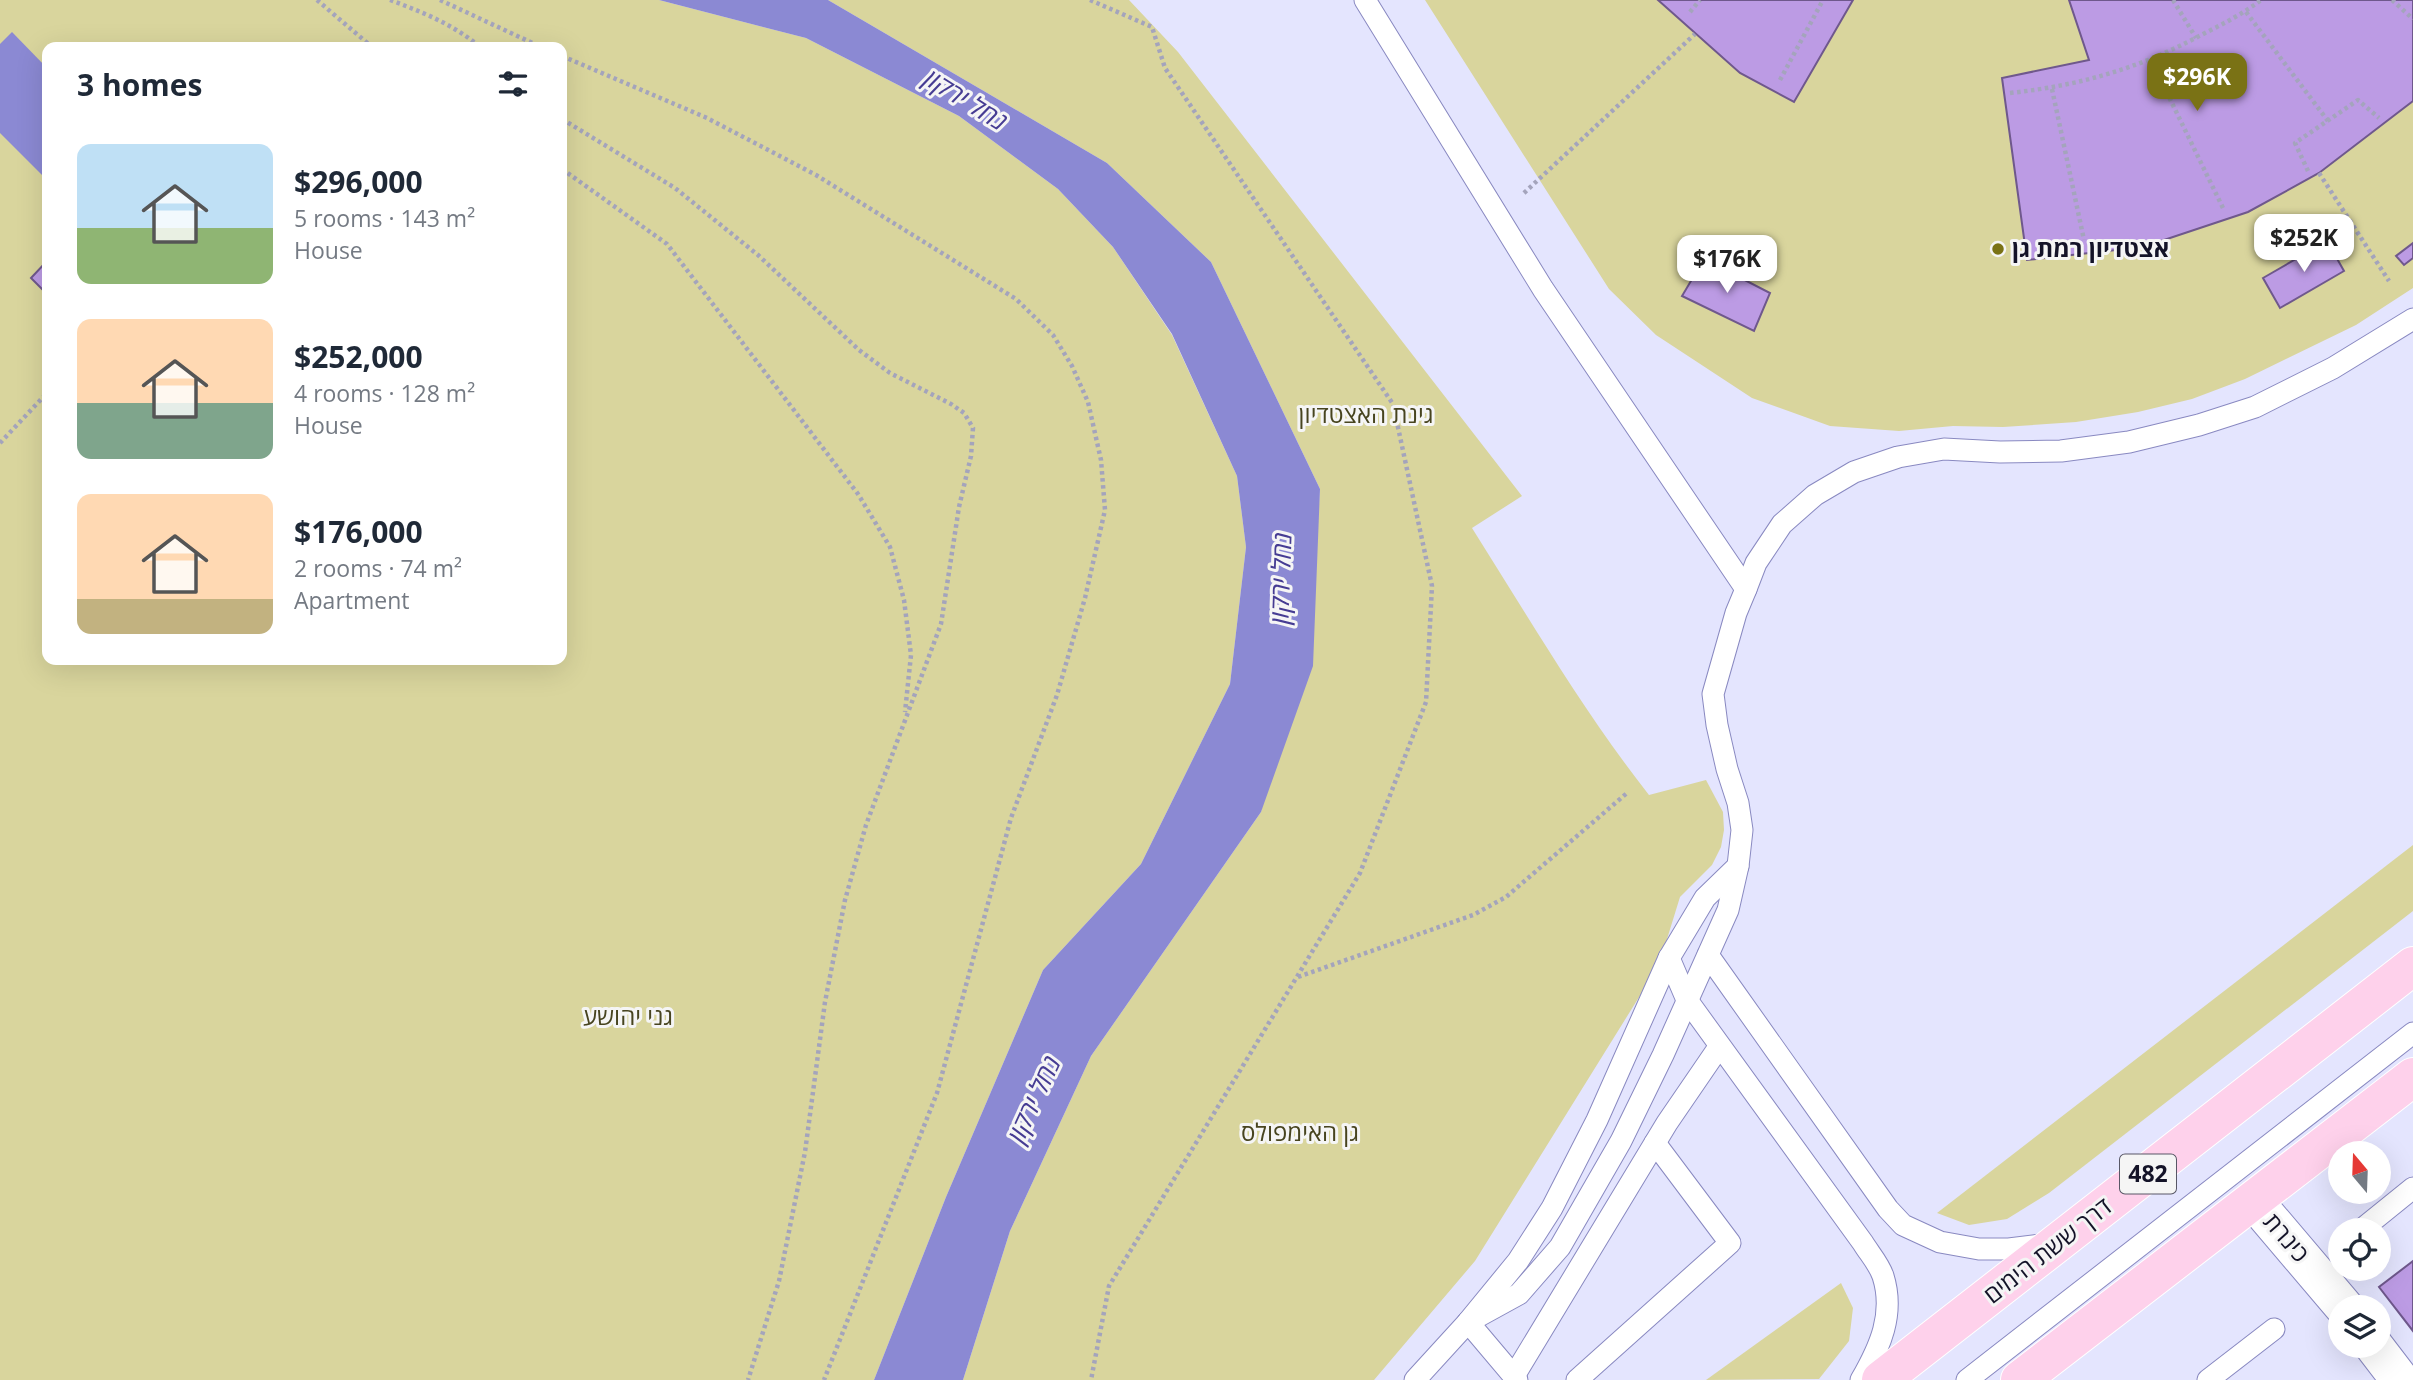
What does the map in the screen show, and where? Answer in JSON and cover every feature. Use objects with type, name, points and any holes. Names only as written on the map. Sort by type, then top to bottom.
[{"type":"main road","name":"דרך ששת הימים","points":[[1881,1380],[2413,966]]},
{"type":"main road","points":[[2020,1380],[2413,1077]]},
{"type":"street","name":"כינרת","points":[[2254,1201],[2340,1291]]},
{"type":"street","points":[[2383,1358],[2400,1380]]},
{"type":"lane","points":[[1365,0],[1543,289],[1746,589]]},
{"type":"lane","points":[[1468,1322],[1519,1294],[1560,1247],[1621,1141],[1728,910],[1738,866],[1742,830],[1713,694],[1736,613],[1756,563],[1782,524],[1815,495],[1854,472],[1898,457],[1944,449],[2000,453],[2061,451],[2129,442],[2199,425],[2255,407],[2333,368],[2413,319]]},
{"type":"lane","points":[[1415,1380],[1468,1322],[1518,1261],[1552,1208],[1597,1120],[1669,958],[1704,898],[1738,866]]},
{"type":"lane","points":[[1669,958],[1708,955]]},
{"type":"lane","points":[[1708,955],[1888,1209],[1903,1225],[1940,1242],[1979,1249],[2009,1249],[2060,1242]]},
{"type":"lane","points":[[1669,958],[1687,1000],[1883,1274],[1887,1299],[1886,1325],[1879,1349],[1861,1380]]},
{"type":"lane","points":[[1967,1380],[2413,1033]]},
{"type":"lane","points":[[1468,1322],[1515,1378],[1655,1143],[1719,1046]]},
{"type":"lane","points":[[1577,1380],[1730,1243],[1655,1143]]},
{"type":"lane","points":[[2376,1218],[2413,1188]]},
{"type":"lane","points":[[2208,1380],[2274,1329]]},
{"type":"path","points":[[317,0],[366,42]]},
{"type":"path","points":[[390,0],[426,14],[462,32],[474,42]]},
{"type":"path","points":[[440,0],[530,42]]},
{"type":"path","points":[[1090,0],[1152,27],[1165,68],[1393,404],[1432,586],[1426,702],[1360,873],[1109,1286],[1091,1380]]},
{"type":"path","points":[[1690,12],[1700,0]]},
{"type":"path","points":[[1780,80],[1823,0]]},
{"type":"path","points":[[2173,0],[2196,38]]},
{"type":"path","points":[[2010,93],[2052,89],[2098,79],[2151,60],[2246,12],[2261,0]]},
{"type":"path","points":[[2392,0],[2413,19]]},
{"type":"path","points":[[2246,12],[2328,121]]},
{"type":"path","points":[[1524,192],[1695,34]]},
{"type":"path","points":[[567,58],[707,118],[816,175],[1016,299],[1053,335],[1072,366],[1088,402],[1101,460],[1105,510],[1085,598],[1057,695],[1011,818],[937,1093],[824,1380]]},
{"type":"path","points":[[2151,60],[2223,208]]},
{"type":"path","points":[[2052,89],[2084,240]]},
{"type":"path","points":[[2308,171],[2295,143],[2358,100],[2379,118]]},
{"type":"path","points":[[567,122],[683,194],[758,255],[859,351],[890,373],[951,404],[964,414],[973,428],[971,456],[959,507],[941,624],[866,825],[845,900],[825,1002],[805,1152],[779,1281],[748,1380]]},
{"type":"path","points":[[567,173],[667,244],[858,494],[890,547],[904,600],[911,655],[904,720]]},
{"type":"path","points":[[2319,173],[2389,281]]},
{"type":"path","points":[[0,443],[42,398]]},
{"type":"path","points":[[1297,978],[1473,915],[1506,897],[1627,793]]},
{"type":"green space","name":"גני יהושע","points":[[0,0],[659,0],[806,38],[959,116],[1058,189],[1113,247],[1172,335],[1237,476],[1246,547],[1230,684],[1141,864],[1043,970],[946,1197],[874,1380],[0,1380]]},
{"type":"green space","name":"גן האימפולס","points":[[828,0],[1129,0],[1178,52],[1522,496],[1472,528],[1557,664],[1625,763],[1649,795],[1706,780],[1723,812],[1721,847],[1712,865],[1680,897],[1659,965],[1475,1261],[1374,1380],[963,1380],[1010,1231],[1091,1056],[1261,812],[1317,536],[1320,489],[1211,262],[1107,163]]},
{"type":"green space","name":"אצטדיון רמת גן","points":[[1425,0],[2413,0],[2413,288],[2356,325],[2245,379],[2192,399],[2138,412],[2076,422],[2003,427],[1953,426],[1899,431],[1830,426],[1752,398],[1656,335],[1609,289]]},
{"type":"green space","points":[[2413,845],[2413,911],[2049,1193],[2007,1219],[1969,1225],[1937,1213]]},
{"type":"green space","points":[[1841,1283],[1853,1308],[1849,1341],[1819,1379],[1706,1380]]},
{"type":"water","name":"נחל ירקון","points":[[659,0],[828,0],[1107,163],[1211,262],[1320,489],[1313,666],[1261,812],[1091,1056],[1010,1231],[963,1380],[874,1380],[946,1197],[1043,970],[1141,864],[1230,684],[1246,547],[1237,476],[1172,334],[1113,247],[1058,189],[959,116],[806,38]]},
{"type":"water","points":[[12,32],[42,63],[42,175],[0,133],[0,44]]},
{"type":"building","points":[[1658,0],[1853,0],[1794,102],[1740,73]]},
{"type":"building","points":[[2069,0],[2413,0],[2413,101],[2319,173],[2248,212],[2143,247],[2027,260],[2002,78],[2089,60]]},
{"type":"building","points":[[2327,241],[2344,271],[2280,308],[2263,278]]},
{"type":"building","points":[[2413,243],[2413,258],[2404,265],[2396,256]]},
{"type":"building","points":[[1704,259],[1770,293],[1754,331],[1682,296]]},
{"type":"building","points":[[42,266],[42,289],[31,278]]},
{"type":"building","points":[[2413,1261],[2413,1331],[2391,1303],[2391,1295],[2385,1295],[2379,1287],[2391,1281],[2391,1278]]},
{"type":"place","name":"אצטדיון רמת גן","points":[[1998,249]]},
{"type":"park label","name":"גינת האצטדיון","points":[[1366,415]]}]
